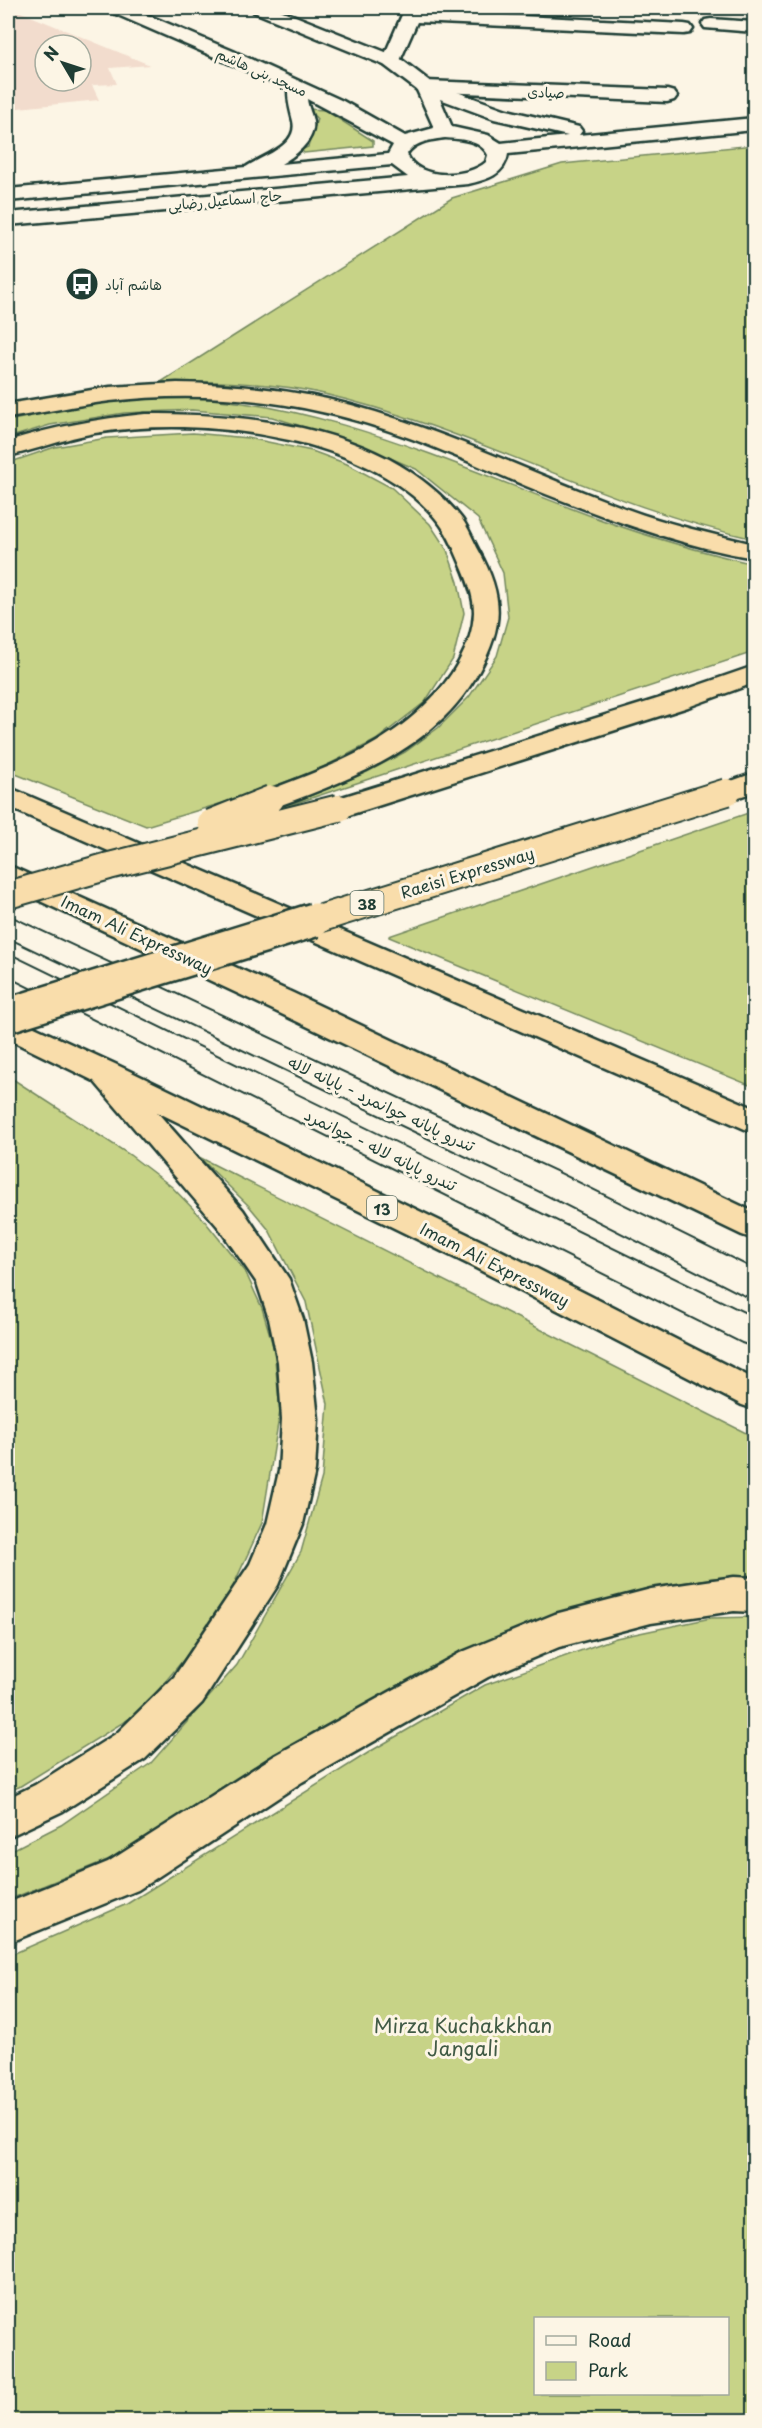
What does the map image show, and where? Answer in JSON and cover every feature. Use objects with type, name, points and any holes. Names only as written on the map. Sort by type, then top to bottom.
[{"type":"highway","points":[[8,411],[94,394],[163,389],[227,391],[284,398],[358,415],[436,441],[620,515],[754,551]]},
{"type":"highway","points":[[8,449],[63,433],[147,421],[213,422],[286,431],[345,448],[380,464],[407,481],[451,521],[481,579],[487,618],[468,671],[440,707],[392,745],[330,778],[271,799],[109,866]]},
{"type":"highway","points":[[8,895],[109,866],[339,808],[679,701],[754,674]]},
{"type":"highway","name":"Raeisi Expressway","points":[[8,1015],[754,782]]},
{"type":"highway","points":[[8,796],[754,1120]]},
{"type":"highway","name":"Imam Ali Expressway","points":[[8,875],[272,996],[754,1226]]},
{"type":"highway","name":"Imam Ali Expressway","points":[[8,1026],[484,1257],[754,1395]]},
{"type":"highway","points":[[8,1818],[49,1798],[131,1746],[188,1690],[265,1573],[285,1524],[297,1471],[300,1419],[295,1362],[286,1319],[272,1279],[231,1219],[104,1072]]},
{"type":"highway","points":[[8,1923],[123,1875],[288,1769],[474,1665],[555,1631],[651,1606],[734,1594],[754,1595]]},
{"type":"main road","name":"مسجد بنی هاشم","points":[[117,8],[297,87],[377,127],[400,151],[402,167],[412,173],[443,180]]},
{"type":"main road","points":[[260,8],[391,61],[425,87],[501,115],[604,137]]},
{"type":"main road","points":[[391,61],[412,12],[684,29]]},
{"type":"main road","points":[[711,24],[754,27]]},
{"type":"main road","points":[[250,173],[283,155],[300,139],[304,123],[298,109],[297,87]]},
{"type":"main road","points":[[425,87],[445,132],[476,137],[496,157],[754,139]]},
{"type":"main road","name":"صیادی","points":[[425,87],[667,96]]},
{"type":"main road","points":[[496,157],[604,137],[754,124]]},
{"type":"main road","name":"حاج اسماعیل رضایی","points":[[8,195],[250,173],[400,151],[421,136],[445,132]]},
{"type":"main road","name":"حاج اسماعیل رضایی","points":[[8,219],[476,176],[488,171],[496,157]]},
{"type":"lane","name":"تندرو پایانه جوانمرد - پایانه لاله","points":[[8,926],[549,1182],[754,1285]]},
{"type":"lane","name":"تندرو پایانه لاله - جوانمرد","points":[[8,964],[754,1333]]},
{"type":"shaded area","points":[[8,8],[72,33],[33,33],[33,93],[93,93],[93,87],[99,100],[8,109]]},
{"type":"shaded area","points":[[93,42],[150,65],[110,68],[117,84],[93,85]]},
{"type":"green space","points":[[308,109],[325,110],[373,141],[373,146],[304,153],[301,150],[308,147],[317,119]]},
{"type":"green space","points":[[754,145],[754,539],[645,508],[433,426],[324,394],[243,383],[161,382],[452,198],[562,164]]},
{"type":"green space","points":[[162,397],[219,400],[276,408],[331,422],[441,458],[621,527],[754,564],[754,652],[281,808],[367,772],[405,752],[438,728],[469,697],[497,656],[508,617],[503,573],[478,519],[416,469],[350,441],[272,417],[192,410],[124,413],[50,425],[8,438],[8,421],[85,405]]},
{"type":"green space","points":[[193,433],[248,438],[312,451],[347,464],[392,488],[430,524],[447,550],[458,582],[464,613],[453,659],[425,702],[376,740],[316,771],[249,795],[146,826],[8,771],[8,463],[55,447],[107,438]]},
{"type":"green space","points":[[754,811],[754,1087],[389,937],[389,936]]},
{"type":"green space","points":[[8,1076],[130,1155],[172,1187],[203,1219],[245,1271],[262,1308],[274,1349],[280,1411],[262,1523],[219,1617],[140,1712],[19,1787],[8,1791]]},
{"type":"green space","points":[[199,1157],[754,1437],[754,1575],[712,1578],[645,1589],[565,1612],[499,1636],[313,1735],[122,1854],[8,1900],[8,1852],[61,1825],[151,1763],[237,1665],[301,1552],[322,1477],[328,1404],[306,1302],[269,1230],[250,1207]]},
{"type":"green space","name":"Mirza Kuchakkhan Jangali","points":[[754,1617],[754,2420],[8,2420],[8,1956],[127,1904],[371,1751],[485,1685],[616,1638],[711,1618]]},
{"type":"place","name":"هاشم آباد","points":[[82,284]]}]
